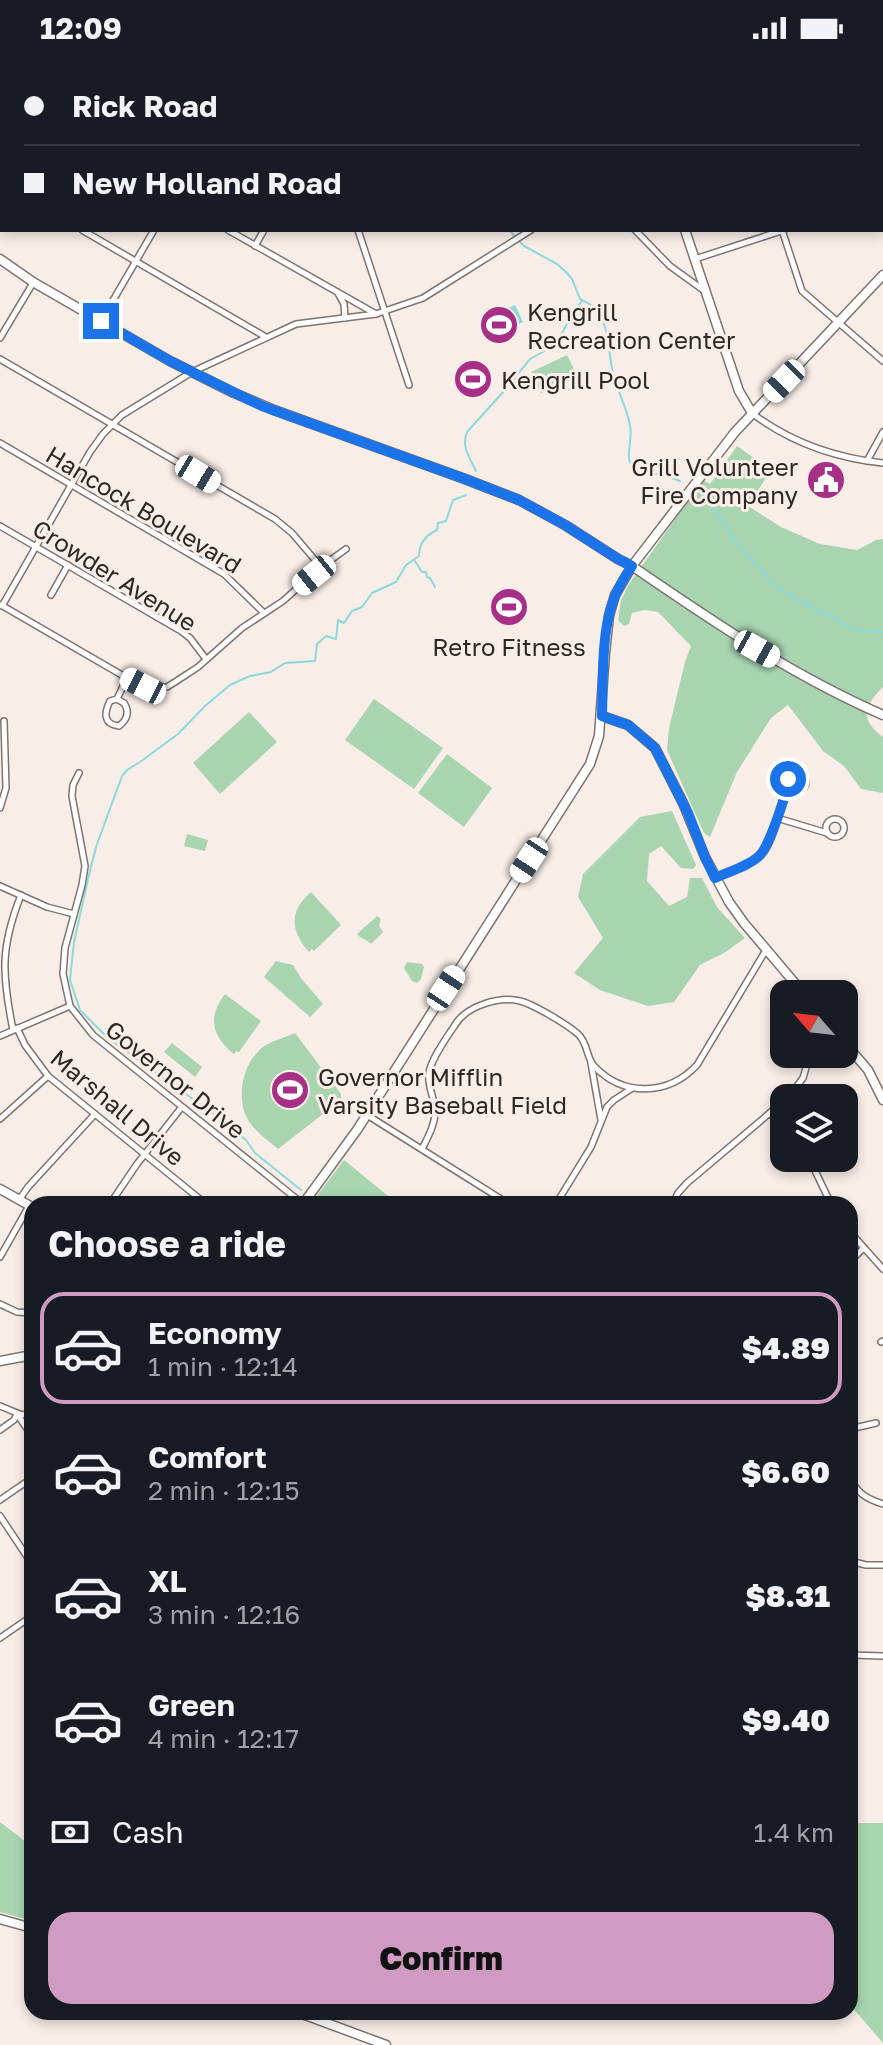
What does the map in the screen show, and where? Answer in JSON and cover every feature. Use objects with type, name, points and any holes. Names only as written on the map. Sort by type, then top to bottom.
[{"type":"main road","points":[[686,232],[739,391],[752,413]]},
{"type":"main road","points":[[0,259],[33,282],[192,372],[274,410],[519,500],[632,566],[757,649],[883,715]]},
{"type":"main road","points":[[309,1196],[367,1115],[585,773],[598,742],[602,716],[609,616],[615,595],[632,566],[752,413],[883,275]]},
{"type":"main road","points":[[602,716],[628,725],[655,748],[688,813],[715,878],[733,909],[792,980]]},
{"type":"main road","points":[[858,1058],[868,1070],[883,1100]]},
{"type":"main road","points":[[0,1189],[24,1203]]},
{"type":"main road","points":[[0,1361],[24,1356]]},
{"type":"main road","points":[[1,1919],[24,1926]]},
{"type":"main road","points":[[319,2020],[386,2045]]},
{"type":"street","points":[[85,232],[265,337]]},
{"type":"street","points":[[101,321],[153,232]]},
{"type":"street","points":[[231,232],[376,314]]},
{"type":"street","points":[[255,246],[263,232]]},
{"type":"street","points":[[359,232],[409,385]]},
{"type":"street","points":[[346,549],[283,601],[233,636],[198,667],[167,687],[147,687],[127,678],[1,605],[90,452],[113,424],[136,405],[192,372],[296,324],[376,314],[417,301],[528,232]]},
{"type":"street","points":[[637,232],[670,266],[706,292]]},
{"type":"street","points":[[695,259],[777,232]]},
{"type":"street","points":[[784,232],[802,291],[883,361]]},
{"type":"street","points":[[0,338],[33,282]]},
{"type":"street","points":[[337,292],[344,304],[345,318]]},
{"type":"street","points":[[0,359],[283,524],[321,567]]},
{"type":"street","points":[[752,413],[770,427],[805,445],[841,456],[883,463]]},
{"type":"street","points":[[867,461],[883,432]]},
{"type":"street","name":"Hancock Boulevard","points":[[0,443],[224,574],[264,613]]},
{"type":"street","name":"Crowder Avenue","points":[[0,526],[181,631],[206,659]]},
{"type":"street","points":[[51,595],[68,565]]},
{"type":"street","points":[[117,699],[124,703],[127,714],[119,726],[106,720],[104,712],[110,701],[117,699],[127,678]]},
{"type":"street","points":[[0,808],[6,788],[4,721]]},
{"type":"street","name":"Governor Drive","points":[[79,773],[72,796],[85,866],[63,965],[70,1006],[93,1035],[293,1196]]},
{"type":"street","points":[[715,878],[758,858],[767,846],[788,786]]},
{"type":"street","points":[[777,818],[827,833]]},
{"type":"street","points":[[0,886],[47,907],[74,914]]},
{"type":"street","name":"Marshall Drive","points":[[21,895],[8,929],[4,954],[6,992],[15,1029],[48,1076],[196,1196]]},
{"type":"street","points":[[591,1063],[614,1082],[632,1088],[668,1085],[688,1074],[700,1061],[767,949]]},
{"type":"street","points":[[422,1149],[435,1113],[430,1068],[455,1024],[471,1009],[510,999],[528,1004],[576,1032],[584,1042],[602,1121]]},
{"type":"street","points":[[0,1036],[70,1006]]},
{"type":"street","points":[[0,1119],[48,1076]]},
{"type":"street","points":[[561,1196],[591,1147],[607,1107],[632,1088]]},
{"type":"street","points":[[115,1196],[181,1108]]},
{"type":"street","points":[[677,1196],[682,1187],[770,1113]]},
{"type":"street","points":[[19,1200],[95,1114]]},
{"type":"street","points":[[367,1115],[496,1196]]},
{"type":"street","points":[[816,1172],[827,1196]]},
{"type":"street","points":[[0,1257],[24,1217]]},
{"type":"street","points":[[858,1241],[883,1269]]},
{"type":"street","points":[[858,1254],[864,1248]]},
{"type":"street","points":[[0,1304],[24,1312]]},
{"type":"street","points":[[0,1406],[24,1415]]},
{"type":"street","points":[[0,1430],[17,1414]]},
{"type":"street","points":[[17,1414],[24,1424]]},
{"type":"street","points":[[858,1427],[876,1423]]},
{"type":"street","points":[[0,1500],[24,1484]]},
{"type":"street","points":[[858,1490],[867,1498],[883,1504]]},
{"type":"street","points":[[0,1516],[24,1552]]},
{"type":"street","points":[[858,1563],[883,1565]]},
{"type":"street","points":[[0,1638],[24,1622]]},
{"type":"street","points":[[858,1655],[883,1656]]},
{"type":"green space","points":[[567,355],[577,375],[541,393],[531,372]]},
{"type":"green space","points":[[737,446],[771,470],[748,506],[781,527],[820,544],[857,550],[883,539],[883,687],[868,706],[867,718],[883,737],[883,793],[861,789],[844,766],[823,751],[788,705],[771,718],[737,772],[710,837],[704,833],[667,750],[669,728],[691,646],[658,612],[644,610],[632,613],[629,624],[624,626],[618,620],[621,600],[629,584],[703,480],[710,484]]},
{"type":"green space","points":[[374,699],[443,748],[414,789],[345,740]]},
{"type":"green space","points":[[249,712],[277,742],[220,794],[193,763]]},
{"type":"green space","points":[[447,754],[492,788],[464,827],[418,793]]},
{"type":"green space","points":[[672,811],[696,865],[693,869],[681,868],[661,846],[649,854],[647,881],[669,906],[687,897],[690,878],[702,878],[717,907],[745,938],[700,965],[674,1002],[648,1006],[600,990],[574,973],[603,938],[578,897],[583,874],[640,817]]},
{"type":"green space","points":[[187,834],[208,840],[205,851],[184,846]]},
{"type":"green space","points":[[311,892],[341,925],[314,951],[309,952],[298,936],[295,921],[299,906]]},
{"type":"green space","points":[[377,916],[381,919],[379,926],[383,932],[371,944],[357,934]]},
{"type":"green space","points":[[276,961],[293,965],[323,1004],[310,1017],[264,977]]},
{"type":"green space","points":[[407,962],[424,967],[417,983],[412,981],[404,968]]},
{"type":"green space","points":[[225,994],[261,1021],[239,1052],[234,1054],[221,1040],[214,1026],[216,1011]]},
{"type":"green space","name":"Governor Mifflin Varsity Baseball Field","points":[[295,1033],[341,1094],[341,1100],[278,1149],[256,1130],[245,1114],[243,1081],[251,1060],[258,1052],[269,1043]]},
{"type":"green space","points":[[172,1043],[202,1067],[195,1077],[164,1052]]},
{"type":"green space","points":[[344,1160],[388,1196],[317,1196]]},
{"type":"green space","points":[[0,1822],[24,1840],[24,1919],[0,1912]]},
{"type":"green space","points":[[858,1823],[883,1823],[883,2043],[858,2014]]},
{"type":"water","points":[[515,305],[523,322],[489,338],[481,321]]},
{"type":"water","name":"Kengrill Pool","points":[[471,367],[474,375],[481,374],[483,383],[466,389],[461,371]]},
{"type":"waterway","points":[[511,232],[524,246],[566,272],[580,299],[593,307],[603,321],[613,373],[630,426],[630,463],[640,471],[680,481]]},
{"type":"waterway","points":[[476,471],[466,448],[467,432],[530,359],[557,344],[572,313],[582,301]]},
{"type":"waterway","points":[[701,494],[742,549],[777,588],[853,629],[883,632]]},
{"type":"waterway","points":[[301,1190],[255,1153],[246,1140],[219,1118],[108,1038],[80,1010],[70,980],[74,942],[88,879],[96,847],[127,770],[178,734],[230,685],[250,676],[271,672],[285,663],[315,661],[317,644],[326,636],[336,639],[338,620],[344,623],[372,593],[396,582],[406,565],[419,556],[426,537],[437,530],[438,523],[446,521],[453,500],[466,495]]},
{"type":"waterway","points":[[415,561],[435,587]]},
{"type":"place","name":"Kengrill Recreation Center","points":[[499,325]]},
{"type":"place","name":"Kengrill Pool","points":[[473,379]]},
{"type":"place","name":"Grill Volunteer Fire Company","points":[[826,480]]},
{"type":"place","name":"Retro Fitness","points":[[509,607]]},
{"type":"place","name":"Governor Mifflin Varsity Baseball Field","points":[[290,1090]]},
{"type":"route","points":[[101,321],[170,361],[262,406],[519,500],[632,566],[615,595],[609,616],[602,716],[628,725],[655,748],[688,813],[715,878],[758,858],[764,851],[788,779]]}]
